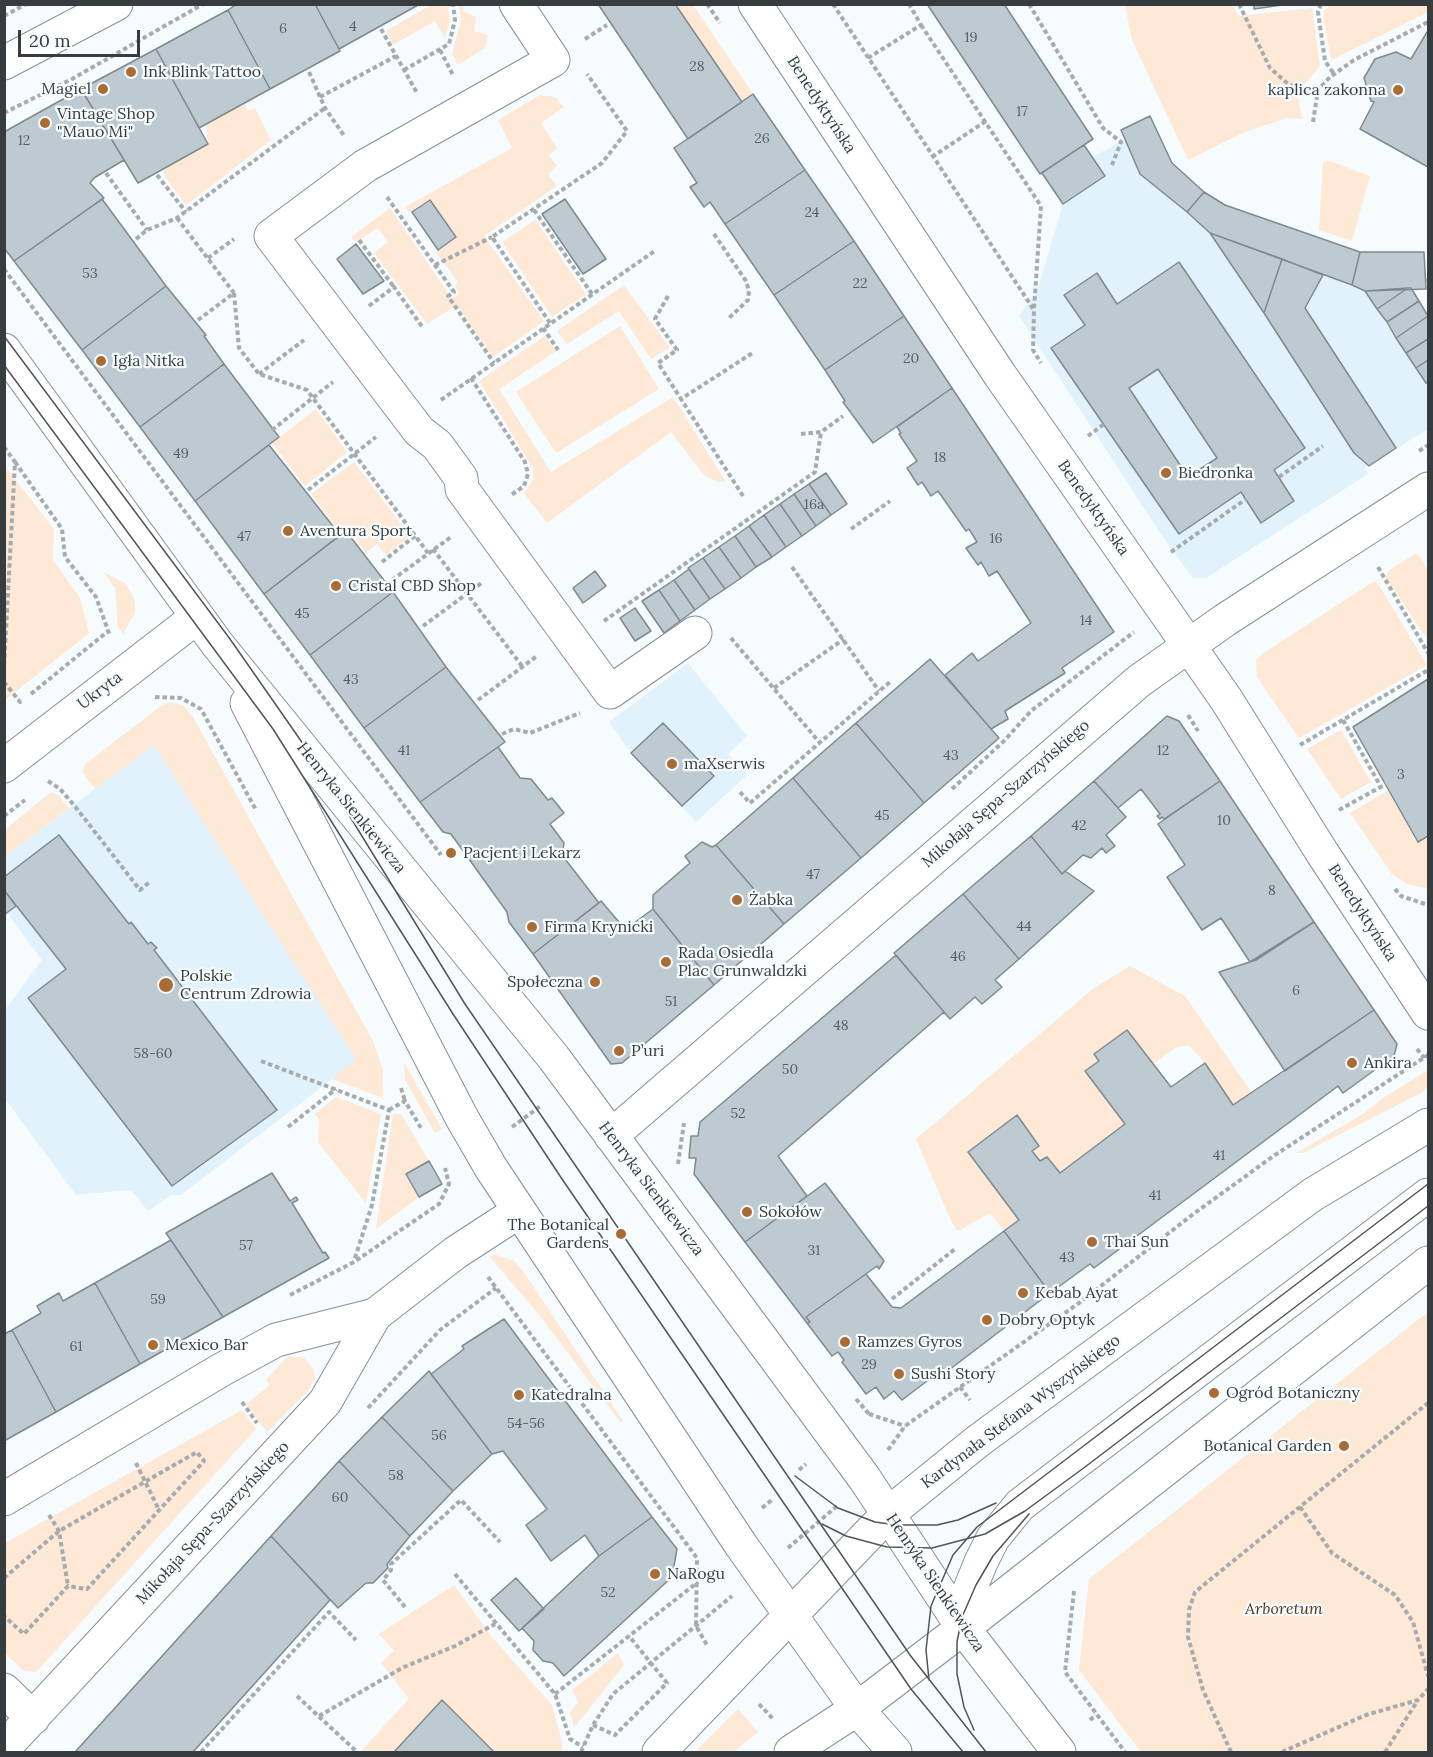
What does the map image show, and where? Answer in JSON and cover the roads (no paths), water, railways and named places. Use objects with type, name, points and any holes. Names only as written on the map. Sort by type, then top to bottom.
[{"type":"street","points":[[4,63],[116,4]]},
{"type":"street","points":[[516,4],[553,60],[434,125],[365,166],[271,236],[423,437],[437,445],[461,478],[462,489],[610,692],[695,633]]},
{"type":"street","name":"Benedyktyńska","points":[[755,4],[1000,375],[1226,699],[1323,854],[1428,1013]]},
{"type":"street","name":"Henryka Sienkiewicza","points":[[4,350],[218,645],[554,1058],[865,1479],[963,1628],[1059,1752]]},
{"type":"street","name":"Mikołaja Sępa-Szarzyńskiego","points":[[611,1136],[1124,694],[1188,645],[1428,489]]},
{"type":"street","name":"Ukryta","points":[[4,766],[197,617]]},
{"type":"street","name":"Henryka Sienkiewicza","points":[[218,645],[462,1118],[518,1212],[759,1570],[857,1708],[895,1752]]},
{"type":"street","name":"Kardynała Stefana Wyszyńskiego","points":[[659,1752],[888,1514],[978,1441],[1312,1195],[1428,1125]]},
{"type":"street","points":[[963,1628],[968,1594],[981,1562],[993,1538],[1020,1505],[1428,1195]]},
{"type":"street","name":"Mikołaja Sępa-Szarzyńskiego","points":[[4,1748],[325,1402],[375,1315],[460,1249],[518,1212]]},
{"type":"street","points":[[791,1752],[857,1708],[963,1628],[1428,1263]]},
{"type":"street","name":"Mikołaja Sępa-Szarzyńskiego","points":[[4,1499],[276,1340],[375,1315]]},
{"type":"street","points":[[4,1690],[33,1718]]},
{"type":"tram line","points":[[4,336],[230,639],[322,771],[465,1004],[910,1655],[986,1752]]},
{"type":"tram line","points":[[4,365],[273,729],[453,1014],[562,1179],[911,1689],[963,1752]]},
{"type":"tram line","points":[[929,1680],[926,1650],[931,1606],[953,1555],[977,1527],[1428,1184]]},
{"type":"tram line","points":[[822,1524],[846,1536],[887,1547],[932,1548],[985,1534],[1025,1511],[1085,1467],[1428,1206]]},
{"type":"tram line","points":[[795,1476],[838,1508],[875,1522],[897,1525],[937,1525],[958,1520],[996,1503]]},
{"type":"tram line","points":[[974,1730],[964,1707],[957,1674],[957,1642],[962,1617],[976,1585],[993,1556],[1029,1514]]},
{"type":"place","name":"Ink Blink Tattoo","points":[[131,72]]},
{"type":"place","name":"Magiel","points":[[103,89]]},
{"type":"place","name":"kaplica zakonna","points":[[1398,90]]},
{"type":"place","name":"Vintage Shop \"Mauo Mi\"","points":[[45,123]]},
{"type":"place","name":"Igła Nitka","points":[[101,361]]},
{"type":"place","name":"Biedronka","points":[[1166,473]]},
{"type":"place","name":"Aventura Sport","points":[[288,531]]},
{"type":"place","name":"Cristal CBD Shop","points":[[336,586]]},
{"type":"place","name":"maXserwis","points":[[672,764]]},
{"type":"place","name":"Pacjent i Lekarz","points":[[451,853]]},
{"type":"place","name":"Żabka","points":[[737,900]]},
{"type":"place","name":"Firma Krynicki","points":[[532,927]]},
{"type":"place","name":"Rada Osiedla Plac Grunwaldzki","points":[[666,962]]},
{"type":"place","name":"Społeczna","points":[[595,982]]},
{"type":"place","name":"Polskie Centrum Zdrowia","points":[[166,985]]},
{"type":"place","name":"P’uri","points":[[619,1051]]},
{"type":"place","name":"Ankira","points":[[1352,1063]]},
{"type":"place","name":"Sokołów","points":[[747,1212]]},
{"type":"place","name":"The Botanical Gardens","points":[[621,1234]]},
{"type":"place","name":"Thai Sun","points":[[1092,1242]]},
{"type":"place","name":"Kebab Ayat","points":[[1023,1293]]},
{"type":"place","name":"Dobry Optyk","points":[[987,1320]]},
{"type":"place","name":"Ramzes Gyros","points":[[845,1342]]},
{"type":"place","name":"Mexico Bar","points":[[153,1345]]},
{"type":"place","name":"Sushi Story","points":[[899,1374]]},
{"type":"place","name":"Ogród Botaniczny","points":[[1214,1393]]},
{"type":"place","name":"Katedralna","points":[[519,1395]]},
{"type":"place","name":"Botanical Garden","points":[[1344,1446]]},
{"type":"place","name":"NaRogu","points":[[655,1574]]},
{"type":"park label","name":"Arboretum","points":[[1284,1609]]}]
